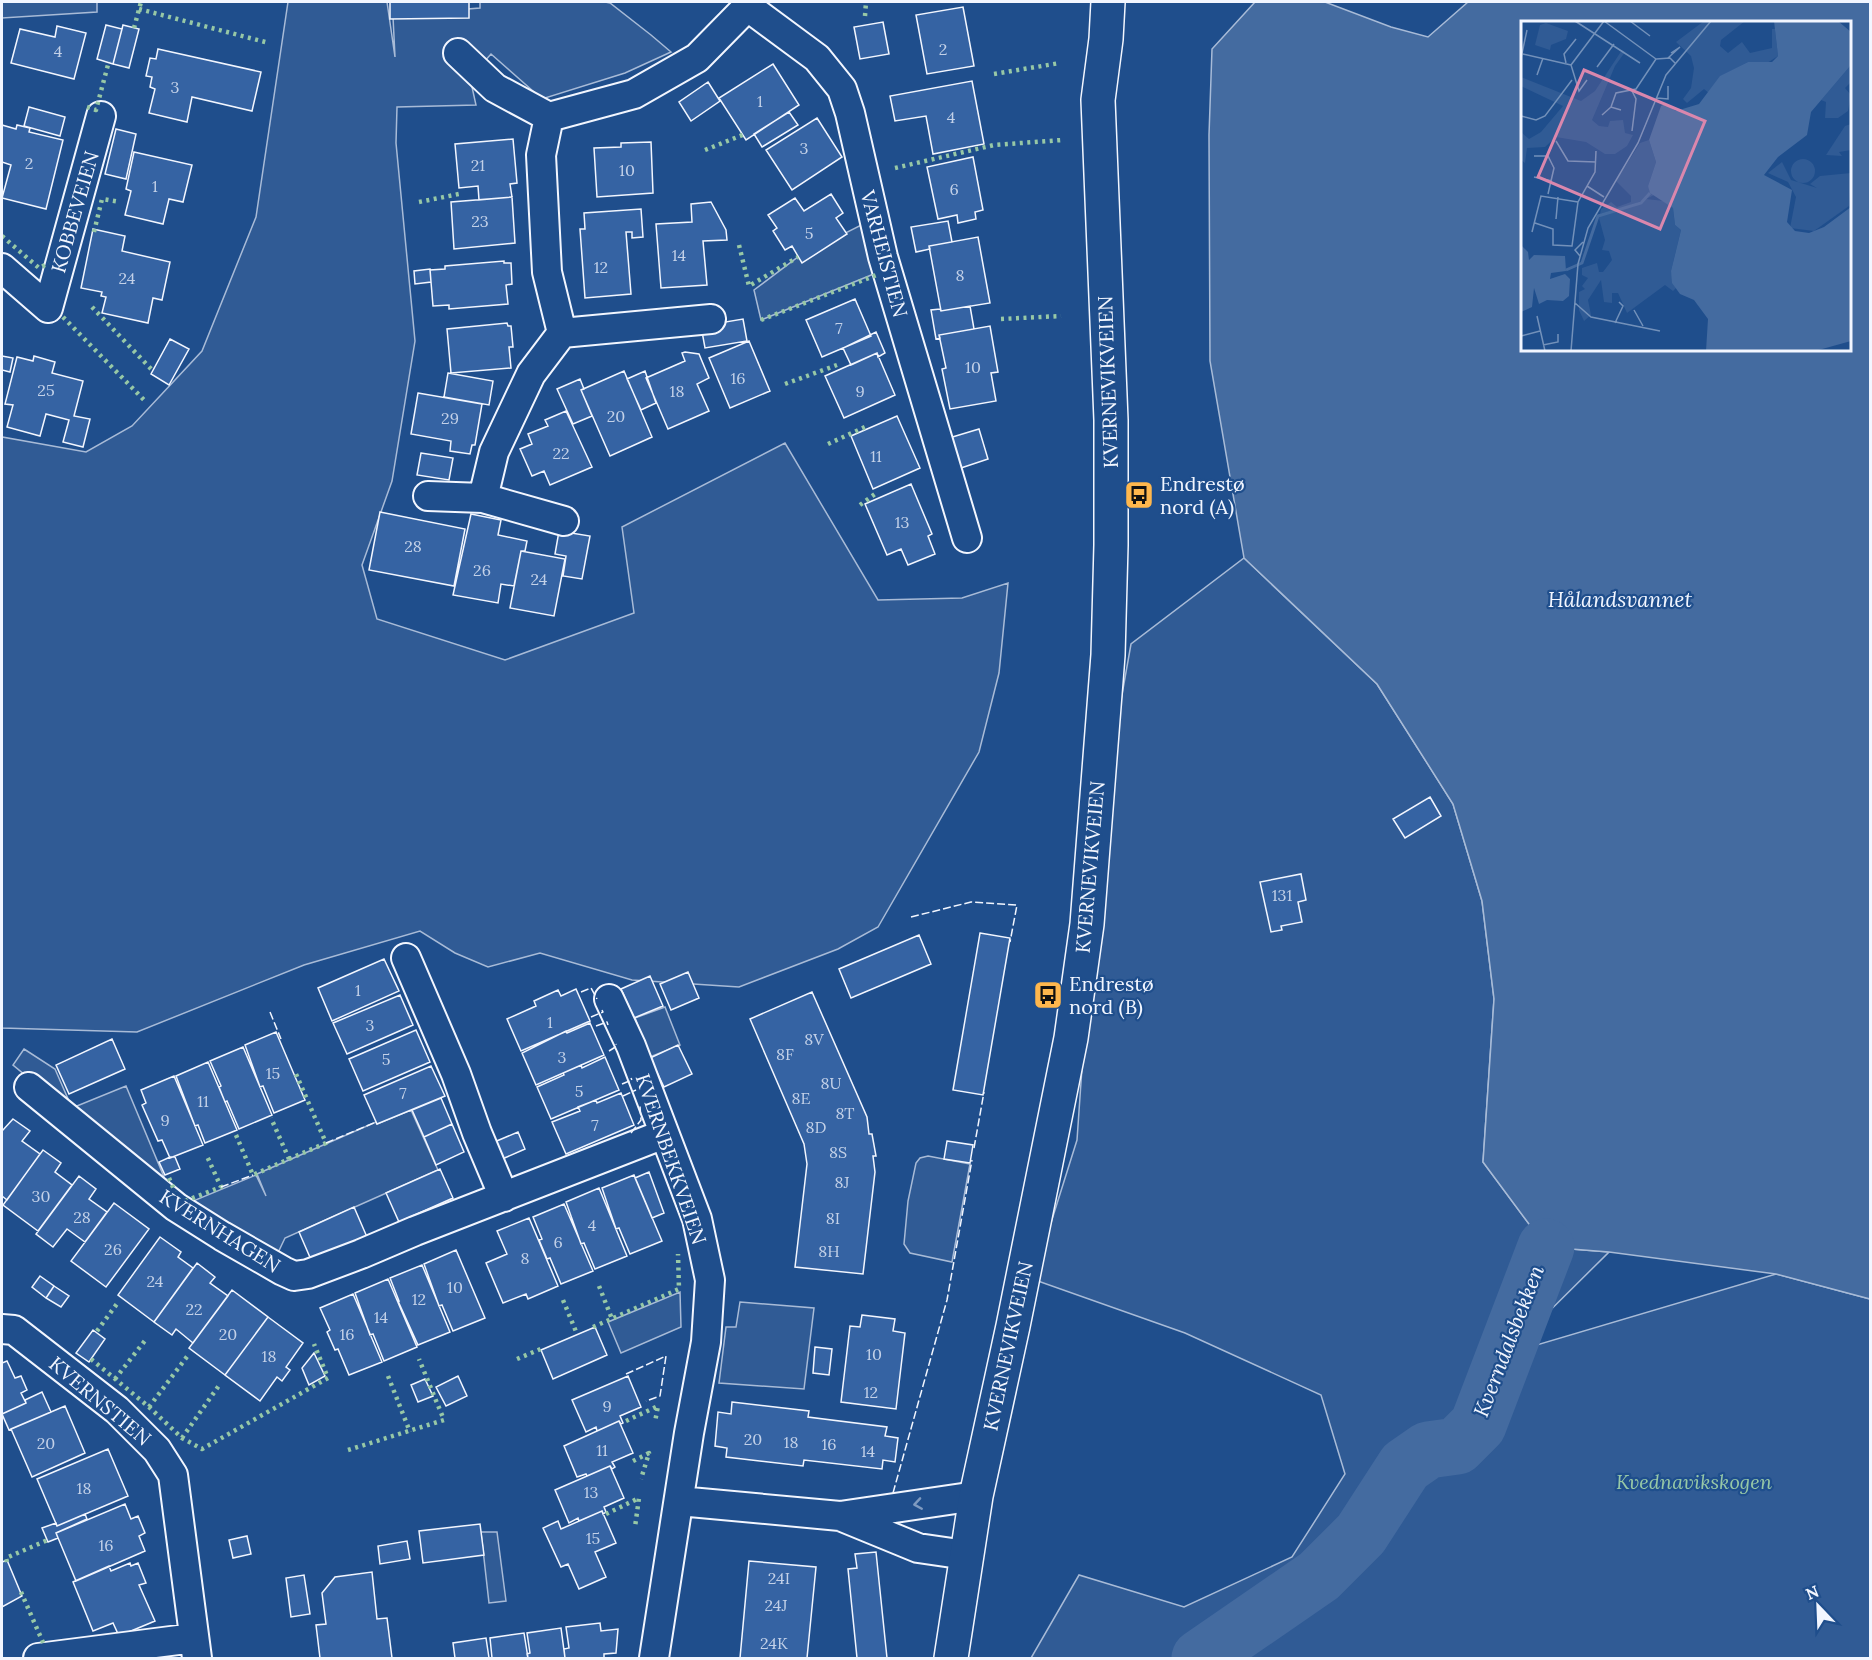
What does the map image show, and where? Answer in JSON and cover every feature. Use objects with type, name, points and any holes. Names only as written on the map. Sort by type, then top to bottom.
[{"type":"main road","name":"KVERNEVIKVEIEN","points":[[1086,2],[1086,46],[1098,100]]},
{"type":"main road","name":"KVERNEVIKVEIEN","points":[[951,1659],[976,1496],[1016,1315],[1071,1038],[1087,924],[1108,655],[1111,545],[1111,420],[1098,100],[1108,2]]},
{"type":"street","points":[[458,53],[495,88],[549,117],[634,94],[697,58],[750,4]]},
{"type":"street","name":"VARHEISTIEN","points":[[750,4],[817,58],[842,89],[850,113],[883,257],[967,538]]},
{"type":"street","name":"KOBBEVEIEN","points":[[2,268],[48,308],[101,117]]},
{"type":"street","points":[[549,117],[541,155],[545,225],[548,272],[562,333]]},
{"type":"street","points":[[483,498],[494,452],[531,374],[562,333],[711,319]]},
{"type":"street","points":[[428,496],[483,498],[564,521]]},
{"type":"street","points":[[406,958],[456,1074],[477,1133],[504,1197]]},
{"type":"street","name":"KVERNBEKKVEIEN","points":[[609,999],[631,1046],[697,1219],[710,1280],[706,1342],[689,1433],[654,1659]]},
{"type":"street","name":"KVERNHAGEN","points":[[29,1087],[176,1207],[222,1236],[294,1275],[308,1274],[340,1262],[664,1134]]},
{"type":"street","name":"KVERNSTIEN","points":[[2,1329],[14,1330],[117,1410],[157,1450],[173,1475],[195,1648],[38,1659]]},
{"type":"street","points":[[679,1501],[840,1516],[976,1496]]},
{"type":"street","points":[[840,1516],[918,1548],[966,1555]]},
{"type":"shaded area","points":[[2,2],[97,2],[97,12],[2,18]]},
{"type":"shaded area","points":[[288,2],[387,2],[395,57],[393,17],[403,14],[480,8],[480,2],[605,2],[610,3],[671,52],[625,73],[542,99],[491,54],[470,78],[476,105],[397,107],[396,143],[415,341],[392,481],[362,565],[377,619],[505,660],[634,613],[622,527],[785,443],[878,600],[962,598],[1008,583],[999,673],[979,752],[878,927],[838,949],[739,987],[632,980],[540,953],[488,967],[455,953],[420,931],[304,965],[137,1032],[2,1028],[2,437],[86,452],[132,426],[202,351],[256,217]]},
{"type":"shaded area","points":[[875,218],[886,269],[761,320],[754,290],[798,257]]},
{"type":"shaded area","points":[[1244,558],[1377,684],[1453,804],[1482,901],[1494,999],[1483,1162],[1546,1247],[1609,1252],[1494,1366],[1485,1388],[1469,1401],[1461,1426],[1444,1436],[1413,1440],[1355,1523],[1308,1568],[1188,1658],[1031,1658],[1079,1575],[1184,1607],[1292,1557],[1345,1474],[1321,1395],[1185,1333],[1035,1280],[1077,1140],[1084,1039],[1113,745],[1131,644]]},
{"type":"shaded area","points":[[665,1007],[680,1045],[650,1057],[635,1018]]},
{"type":"shaded area","points":[[24,1049],[55,1069],[72,1108],[126,1086],[164,1177],[158,1180],[157,1184],[13,1065]]},
{"type":"shaded area","points":[[411,1110],[438,1170],[285,1238],[275,1259],[181,1206],[256,1175],[266,1196],[257,1174],[376,1122],[377,1124]]},
{"type":"shaded area","points":[[928,1156],[970,1164],[952,1262],[910,1253],[904,1244],[908,1201],[916,1163],[920,1158]]},
{"type":"shaded area","name":"Kvednavikskogen","points":[[1776,1274],[1870,1299],[1870,1658],[1214,1658],[1287,1605],[1492,1415],[1513,1352]]},
{"type":"shaded area","points":[[680,1292],[681,1327],[621,1353],[608,1322]]},
{"type":"shaded area","points":[[740,1302],[814,1308],[804,1389],[719,1383],[726,1327],[736,1327]]},
{"type":"shaded area","points":[[481,1532],[497,1532],[506,1601],[489,1603]]},
{"type":"water","name":"Hålandsvannet","points":[[1255,2],[1325,2],[1391,27],[1428,37],[1468,2],[1870,2],[1870,1299],[1776,1274],[1609,1252],[1546,1247],[1483,1162],[1494,999],[1482,901],[1453,804],[1377,684],[1244,558],[1210,361],[1209,135],[1212,49]]},
{"type":"building","points":[[390,2],[469,2],[469,18],[390,19]]},
{"type":"building","points":[[963,7],[974,66],[927,74],[916,15]]},
{"type":"building","points":[[883,22],[889,54],[860,59],[854,27]]},
{"type":"building","points":[[106,25],[122,29],[113,64],[97,59]]},
{"type":"building","points":[[123,25],[139,29],[129,68],[113,64]]},
{"type":"building","points":[[57,26],[86,33],[74,79],[11,63],[20,29],[55,37]]},
{"type":"building","points":[[158,49],[261,72],[252,111],[192,97],[187,122],[149,113],[155,89],[150,87],[152,77],[146,76],[150,58],[156,59]]},
{"type":"building","points":[[773,64],[799,105],[746,140],[719,98]]},
{"type":"building","points":[[972,81],[984,144],[933,154],[926,116],[895,121],[890,96]]},
{"type":"building","points":[[708,82],[720,101],[691,121],[679,102]]},
{"type":"building","points":[[29,107],[65,117],[60,136],[24,126]]},
{"type":"building","points":[[789,112],[798,125],[762,147],[754,134]]},
{"type":"building","points":[[817,118],[842,157],[792,190],[766,150]]},
{"type":"building","points":[[2,125],[16,129],[17,125],[30,128],[29,132],[63,140],[46,209],[2,198],[11,165],[2,162]]},
{"type":"building","points":[[116,129],[136,134],[126,179],[105,174]]},
{"type":"building","points":[[513,139],[517,183],[510,184],[512,197],[479,200],[478,186],[459,188],[455,144]]},
{"type":"building","points":[[651,142],[653,193],[597,197],[594,148],[621,147],[621,143]]},
{"type":"building","points":[[134,152],[192,165],[183,202],[169,199],[163,224],[125,215],[131,191],[126,189]]},
{"type":"building","points":[[973,157],[983,210],[975,212],[976,219],[958,223],[957,215],[938,219],[927,167]]},
{"type":"building","points":[[831,194],[843,213],[836,218],[847,234],[802,263],[792,246],[785,250],[773,231],[777,228],[768,215],[795,198],[804,211]]},
{"type":"building","points":[[512,197],[515,243],[454,249],[451,202]]},
{"type":"building","points":[[711,202],[726,230],[727,240],[703,241],[707,285],[661,288],[656,224],[692,222],[691,204]]},
{"type":"building","points":[[641,209],[643,237],[632,238],[632,232],[626,232],[631,294],[585,298],[580,229],[585,229],[584,213]]},
{"type":"building","points":[[948,221],[952,242],[929,246],[930,249],[916,252],[911,227]]},
{"type":"building","points":[[93,229],[125,236],[122,251],[170,262],[162,300],[153,298],[148,323],[102,313],[106,297],[101,296],[102,292],[81,288]]},
{"type":"building","points":[[978,237],[990,303],[941,311],[929,246]]},
{"type":"building","points":[[504,261],[504,263],[511,263],[512,284],[506,285],[508,304],[449,309],[449,305],[433,306],[430,270],[445,269],[445,266]]},
{"type":"building","points":[[430,269],[431,282],[415,284],[414,271]]},
{"type":"building","points":[[855,299],[871,336],[822,357],[806,320]]},
{"type":"building","points":[[970,306],[974,329],[939,335],[940,338],[936,339],[931,310],[940,309],[941,311]]},
{"type":"building","points":[[743,319],[747,341],[705,348],[701,326]]},
{"type":"building","points":[[507,323],[511,326],[513,347],[509,347],[511,368],[451,373],[447,329]]},
{"type":"building","points":[[990,326],[998,372],[991,373],[996,401],[950,409],[942,369],[946,368],[939,335]]},
{"type":"building","points":[[876,332],[885,353],[878,357],[877,353],[851,365],[843,348]]},
{"type":"building","points":[[170,339],[189,349],[169,385],[151,374]]},
{"type":"building","points":[[749,341],[770,391],[730,408],[709,358]]},
{"type":"building","points":[[682,353],[699,354],[709,378],[697,384],[709,411],[668,429],[646,378],[685,361]]},
{"type":"building","points":[[877,353],[895,395],[844,418],[825,376]]},
{"type":"building","points":[[2,356],[13,358],[10,372],[2,370]]},
{"type":"building","points":[[34,356],[55,362],[52,373],[83,381],[74,416],[90,419],[83,447],[63,442],[69,420],[46,414],[40,436],[7,427],[13,405],[5,404],[17,357],[33,361]]},
{"type":"building","points":[[624,371],[652,437],[610,456],[581,390]]},
{"type":"building","points":[[645,371],[656,403],[641,410],[627,379]]},
{"type":"building","points":[[448,373],[493,381],[489,405],[444,397]]},
{"type":"building","points":[[580,379],[584,389],[581,390],[592,416],[573,424],[557,389]]},
{"type":"building","points":[[418,393],[482,404],[475,445],[472,445],[470,454],[450,451],[451,441],[411,434]]},
{"type":"building","points":[[566,411],[592,467],[550,485],[544,471],[532,476],[520,449],[532,444],[528,434],[548,426],[545,420]]},
{"type":"building","points":[[897,416],[920,468],[873,489],[851,436]]},
{"type":"building","points":[[979,429],[988,459],[958,469],[949,438]]},
{"type":"building","points":[[421,453],[453,458],[449,480],[417,475]]},
{"type":"building","points":[[911,484],[932,534],[928,536],[935,554],[908,565],[901,549],[887,555],[865,504]]},
{"type":"building","points":[[380,512],[465,529],[454,586],[369,570]]},
{"type":"building","points":[[471,514],[501,520],[498,535],[527,541],[525,551],[521,551],[514,586],[501,584],[498,603],[453,595]]},
{"type":"building","points":[[559,531],[590,536],[582,579],[563,576],[566,556],[555,554]]},
{"type":"building","points":[[521,551],[565,559],[554,616],[510,608]]},
{"type":"building","points":[[1430,797],[1441,816],[1405,838],[1393,819]]},
{"type":"building","points":[[1301,874],[1306,900],[1298,902],[1302,922],[1281,926],[1282,930],[1271,932],[1260,882]]},
{"type":"building","points":[[980,933],[1010,938],[983,1095],[953,1090]]},
{"type":"building","points":[[919,935],[931,964],[851,998],[839,969]]},
{"type":"building","points":[[384,959],[399,991],[332,1021],[318,988]]},
{"type":"building","points":[[688,972],[699,998],[671,1010],[660,984]]},
{"type":"building","points":[[650,976],[663,1006],[634,1018],[621,989]]},
{"type":"building","points":[[576,989],[590,1021],[521,1051],[507,1019],[536,1006],[534,1001],[558,990],[561,996]]},
{"type":"building","points":[[812,992],[867,1117],[869,1134],[872,1134],[876,1156],[873,1156],[875,1172],[863,1274],[795,1267],[807,1164],[804,1144],[750,1019]]},
{"type":"building","points":[[400,995],[413,1025],[347,1054],[333,1023]]},
{"type":"building","points":[[590,1023],[604,1055],[536,1085],[522,1053],[566,1031],[567,1033]]},
{"type":"building","points":[[416,1030],[430,1062],[363,1091],[349,1059]]},
{"type":"building","points":[[276,1032],[305,1100],[274,1113],[263,1086],[260,1087],[245,1045]]},
{"type":"building","points":[[112,1039],[125,1069],[69,1094],[56,1065]]},
{"type":"building","points":[[678,1045],[692,1074],[664,1087],[650,1058]]},
{"type":"building","points":[[243,1047],[272,1115],[239,1129],[227,1101],[225,1102],[210,1061]]},
{"type":"building","points":[[605,1057],[619,1090],[551,1119],[537,1087],[581,1065],[582,1068]]},
{"type":"building","points":[[208,1062],[237,1130],[205,1143],[198,1125],[195,1126],[176,1076]]},
{"type":"building","points":[[431,1066],[445,1096],[377,1124],[364,1095]]},
{"type":"building","points":[[174,1076],[203,1145],[170,1158],[162,1140],[158,1141],[142,1105],[146,1103],[141,1090]]},
{"type":"building","points":[[621,1093],[634,1125],[566,1154],[552,1122],[580,1111],[578,1107],[596,1100],[597,1103]]},
{"type":"building","points":[[441,1098],[452,1124],[424,1137],[412,1110]]},
{"type":"building","points":[[13,1119],[30,1131],[22,1141],[40,1154],[7,1200],[2,1196],[2,1131]]},
{"type":"building","points":[[452,1124],[464,1152],[436,1165],[424,1137]]},
{"type":"building","points":[[518,1132],[525,1149],[500,1160],[492,1143]]},
{"type":"building","points":[[947,1141],[973,1145],[970,1163],[944,1159]]},
{"type":"building","points":[[43,1150],[61,1163],[55,1172],[72,1185],[38,1231],[3,1205]]},
{"type":"building","points":[[175,1157],[180,1169],[165,1175],[159,1162]]},
{"type":"building","points":[[440,1169],[453,1198],[399,1222],[386,1193]]},
{"type":"building","points":[[649,1172],[664,1213],[652,1218],[635,1178]]},
{"type":"building","points":[[634,1175],[662,1241],[630,1254],[619,1228],[616,1229],[602,1188]]},
{"type":"building","points":[[79,1176],[96,1189],[89,1199],[107,1212],[85,1242],[67,1229],[53,1247],[36,1234]]},
{"type":"building","points":[[599,1188],[627,1256],[595,1269],[584,1243],[581,1244],[566,1202]]},
{"type":"building","points":[[114,1203],[149,1229],[106,1287],[71,1261]]},
{"type":"building","points":[[564,1204],[593,1271],[561,1284],[539,1240],[542,1239],[533,1217]]},
{"type":"building","points":[[354,1207],[367,1237],[312,1262],[299,1232]]},
{"type":"building","points":[[529,1218],[558,1286],[528,1299],[526,1294],[503,1303],[486,1263],[507,1254],[497,1231]]},
{"type":"building","points":[[160,1237],[181,1252],[178,1257],[193,1268],[154,1322],[118,1295]]},
{"type":"building","points":[[456,1250],[485,1318],[453,1331],[442,1305],[439,1306],[424,1264]]},
{"type":"building","points":[[197,1263],[215,1277],[210,1283],[228,1296],[193,1343],[176,1329],[172,1335],[154,1322]]},
{"type":"building","points":[[422,1265],[450,1332],[418,1345],[390,1278]]},
{"type":"building","points":[[40,1276],[54,1286],[46,1298],[32,1287]]},
{"type":"building","points":[[388,1279],[417,1347],[384,1361],[373,1334],[370,1335],[355,1293]]},
{"type":"building","points":[[54,1286],[69,1296],[61,1307],[46,1298]]},
{"type":"building","points":[[232,1290],[268,1317],[225,1375],[189,1348]]},
{"type":"building","points":[[353,1294],[382,1362],[349,1375],[338,1349],[335,1350],[327,1332],[330,1330],[320,1308]]},
{"type":"building","points":[[862,1315],[895,1319],[893,1331],[905,1333],[896,1409],[841,1402],[850,1326],[860,1327]]},
{"type":"building","points":[[268,1317],[303,1343],[286,1367],[290,1370],[282,1381],[277,1377],[260,1401],[225,1375]]},
{"type":"building","points":[[595,1327],[607,1355],[553,1379],[541,1350]]},
{"type":"building","points":[[93,1330],[105,1339],[89,1362],[76,1353]]},
{"type":"building","points":[[815,1347],[832,1349],[829,1375],[813,1373]]},
{"type":"building","points":[[314,1353],[325,1376],[309,1385],[302,1368]]},
{"type":"building","points":[[7,1361],[15,1378],[21,1376],[27,1390],[21,1393],[26,1403],[2,1414],[2,1363]]},
{"type":"building","points":[[458,1376],[467,1396],[446,1406],[436,1387]]},
{"type":"building","points":[[628,1376],[641,1407],[620,1416],[623,1423],[621,1424],[619,1421],[597,1431],[596,1427],[586,1432],[572,1400]]},
{"type":"building","points":[[425,1379],[433,1396],[418,1402],[411,1385]]},
{"type":"building","points":[[42,1392],[51,1412],[9,1430],[2,1414],[26,1403],[25,1400]]},
{"type":"building","points":[[732,1402],[809,1411],[808,1417],[887,1427],[885,1436],[898,1438],[895,1462],[883,1460],[882,1469],[804,1460],[803,1466],[726,1457],[727,1448],[715,1446],[718,1412],[731,1414]]},
{"type":"building","points":[[65,1406],[85,1453],[32,1477],[11,1429]]},
{"type":"building","points":[[619,1421],[633,1453],[612,1462],[615,1467],[612,1469],[610,1466],[587,1476],[586,1474],[577,1477],[564,1446]]},
{"type":"building","points":[[108,1449],[128,1496],[57,1526],[37,1479]]},
{"type":"building","points":[[610,1466],[624,1498],[604,1507],[606,1512],[603,1514],[602,1511],[569,1523],[555,1490]]},
{"type":"building","points":[[125,1504],[131,1519],[138,1516],[145,1533],[139,1536],[145,1551],[76,1581],[56,1533]]},
{"type":"building","points":[[602,1511],[616,1543],[595,1552],[606,1577],[579,1589],[568,1564],[561,1567],[543,1528],[558,1521],[561,1529]]},
{"type":"building","points":[[85,1514],[87,1519],[56,1533],[58,1538],[48,1542],[42,1528],[56,1523],[57,1526]]},
{"type":"building","points":[[480,1524],[484,1555],[423,1563],[419,1531]]},
{"type":"building","points":[[247,1536],[251,1554],[233,1558],[229,1540]]},
{"type":"building","points":[[407,1541],[410,1559],[380,1564],[378,1546]]},
{"type":"building","points":[[876,1552],[887,1658],[857,1658],[848,1569],[857,1568],[855,1554]]},
{"type":"building","points":[[7,1560],[22,1596],[2,1607],[2,1562]]},
{"type":"building","points":[[749,1561],[816,1567],[807,1658],[740,1658]]},
{"type":"building","points":[[130,1563],[131,1566],[138,1563],[146,1583],[139,1585],[155,1621],[119,1636],[113,1623],[93,1631],[73,1582],[109,1566],[111,1571]]},
{"type":"building","points":[[372,1572],[377,1619],[387,1618],[392,1658],[320,1658],[316,1625],[326,1624],[322,1593],[335,1577]]},
{"type":"building","points":[[304,1575],[310,1614],[291,1617],[286,1578]]},
{"type":"building","points":[[600,1623],[601,1631],[618,1629],[616,1653],[604,1654],[604,1658],[565,1658],[564,1649],[569,1648],[566,1627]]},
{"type":"building","points":[[561,1628],[565,1658],[528,1658],[527,1654],[530,1653],[527,1633]]},
{"type":"building","points":[[524,1633],[528,1658],[492,1658],[490,1638]]},
{"type":"building","points":[[486,1638],[489,1658],[455,1658],[453,1643]]},
{"type":"waterway","name":"Kverndalsbekken","points":[[1200,1658],[1319,1576],[1361,1534],[1405,1466],[1428,1450],[1457,1446],[1478,1425],[1546,1247]]},
{"type":"hedge","points":[[134,28],[141,2]]},
{"type":"hedge","points":[[865,16],[866,2]]},
{"type":"hedge","points":[[139,9],[269,43]]},
{"type":"hedge","points":[[87,107],[96,110],[109,61]]},
{"type":"hedge","points":[[994,74],[1060,63]]},
{"type":"hedge","points":[[705,150],[745,134]]},
{"type":"hedge","points":[[895,168],[994,145],[1062,140]]},
{"type":"hedge","points":[[419,202],[459,194]]},
{"type":"hedge","points":[[94,232],[102,199],[120,202]]},
{"type":"hedge","points":[[2,236],[39,268],[49,263]]},
{"type":"hedge","points":[[739,245],[749,286],[798,257]]},
{"type":"hedge","points":[[761,320],[879,274]]},
{"type":"hedge","points":[[92,307],[154,372]]},
{"type":"hedge","points":[[1001,319],[1061,316]]},
{"type":"hedge","points":[[63,317],[145,401]]},
{"type":"hedge","points":[[785,384],[837,365]]},
{"type":"hedge","points":[[828,444],[865,427]]},
{"type":"hedge","points":[[860,505],[875,494]]},
{"type":"hedge","points":[[289,1159],[326,1143],[296,1074]]},
{"type":"hedge","points":[[236,1135],[253,1175],[289,1159],[271,1118]]},
{"type":"hedge","points":[[185,1201],[221,1187],[206,1154]]},
{"type":"hedge","points":[[169,1178],[175,1192]]},
{"type":"hedge","points":[[593,1327],[679,1289],[678,1254]]},
{"type":"hedge","points":[[599,1286],[612,1319]]},
{"type":"hedge","points":[[563,1300],[577,1334]]},
{"type":"hedge","points":[[97,1331],[119,1301]]},
{"type":"hedge","points":[[115,1379],[147,1338]]},
{"type":"hedge","points":[[91,1359],[182,1438],[202,1449],[328,1378],[314,1344]]},
{"type":"hedge","points":[[517,1359],[543,1348]]},
{"type":"hedge","points":[[149,1407],[189,1354]]},
{"type":"hedge","points":[[348,1450],[444,1420],[419,1359]]},
{"type":"hedge","points":[[388,1376],[410,1432]]},
{"type":"hedge","points":[[182,1438],[220,1384]]},
{"type":"hedge","points":[[626,1421],[658,1406],[655,1422]]},
{"type":"hedge","points":[[633,1461],[649,1453],[641,1479]]},
{"type":"hedge","points":[[606,1514],[639,1498],[635,1527]]},
{"type":"hedge","points":[[7,1562],[6,1558],[50,1539]]},
{"type":"hedge","points":[[21,1592],[45,1647]]},
{"type":"fence","points":[[911,917],[971,902],[1017,905],[1010,942]]},
{"type":"fence","points":[[581,992],[591,988],[597,999]]},
{"type":"fence","points":[[591,1017],[603,1012],[602,1010]]},
{"type":"fence","points":[[270,1012],[281,1039]]},
{"type":"fence","points":[[596,1026],[607,1022],[608,1025]]},
{"type":"fence","points":[[609,1051],[617,1046],[616,1044]]},
{"type":"fence","points":[[622,1084],[632,1080],[631,1078]]},
{"type":"fence","points":[[623,1096],[636,1090]]},
{"type":"fence","points":[[974,1148],[984,1092]]},
{"type":"fence","points":[[631,1133],[641,1120],[640,1106]]},
{"type":"fence","points":[[326,1143],[376,1122]]},
{"type":"fence","points":[[893,1493],[947,1300],[972,1160]]},
{"type":"fence","points":[[221,1187],[253,1175]]},
{"type":"fence","points":[[626,1374],[666,1356],[660,1396],[646,1401]]},
{"type":"place","name":"Endrestø nord (A)","points":[[1139,495]]},
{"type":"place","name":"Endrestø nord (B)","points":[[1048,995]]}]
